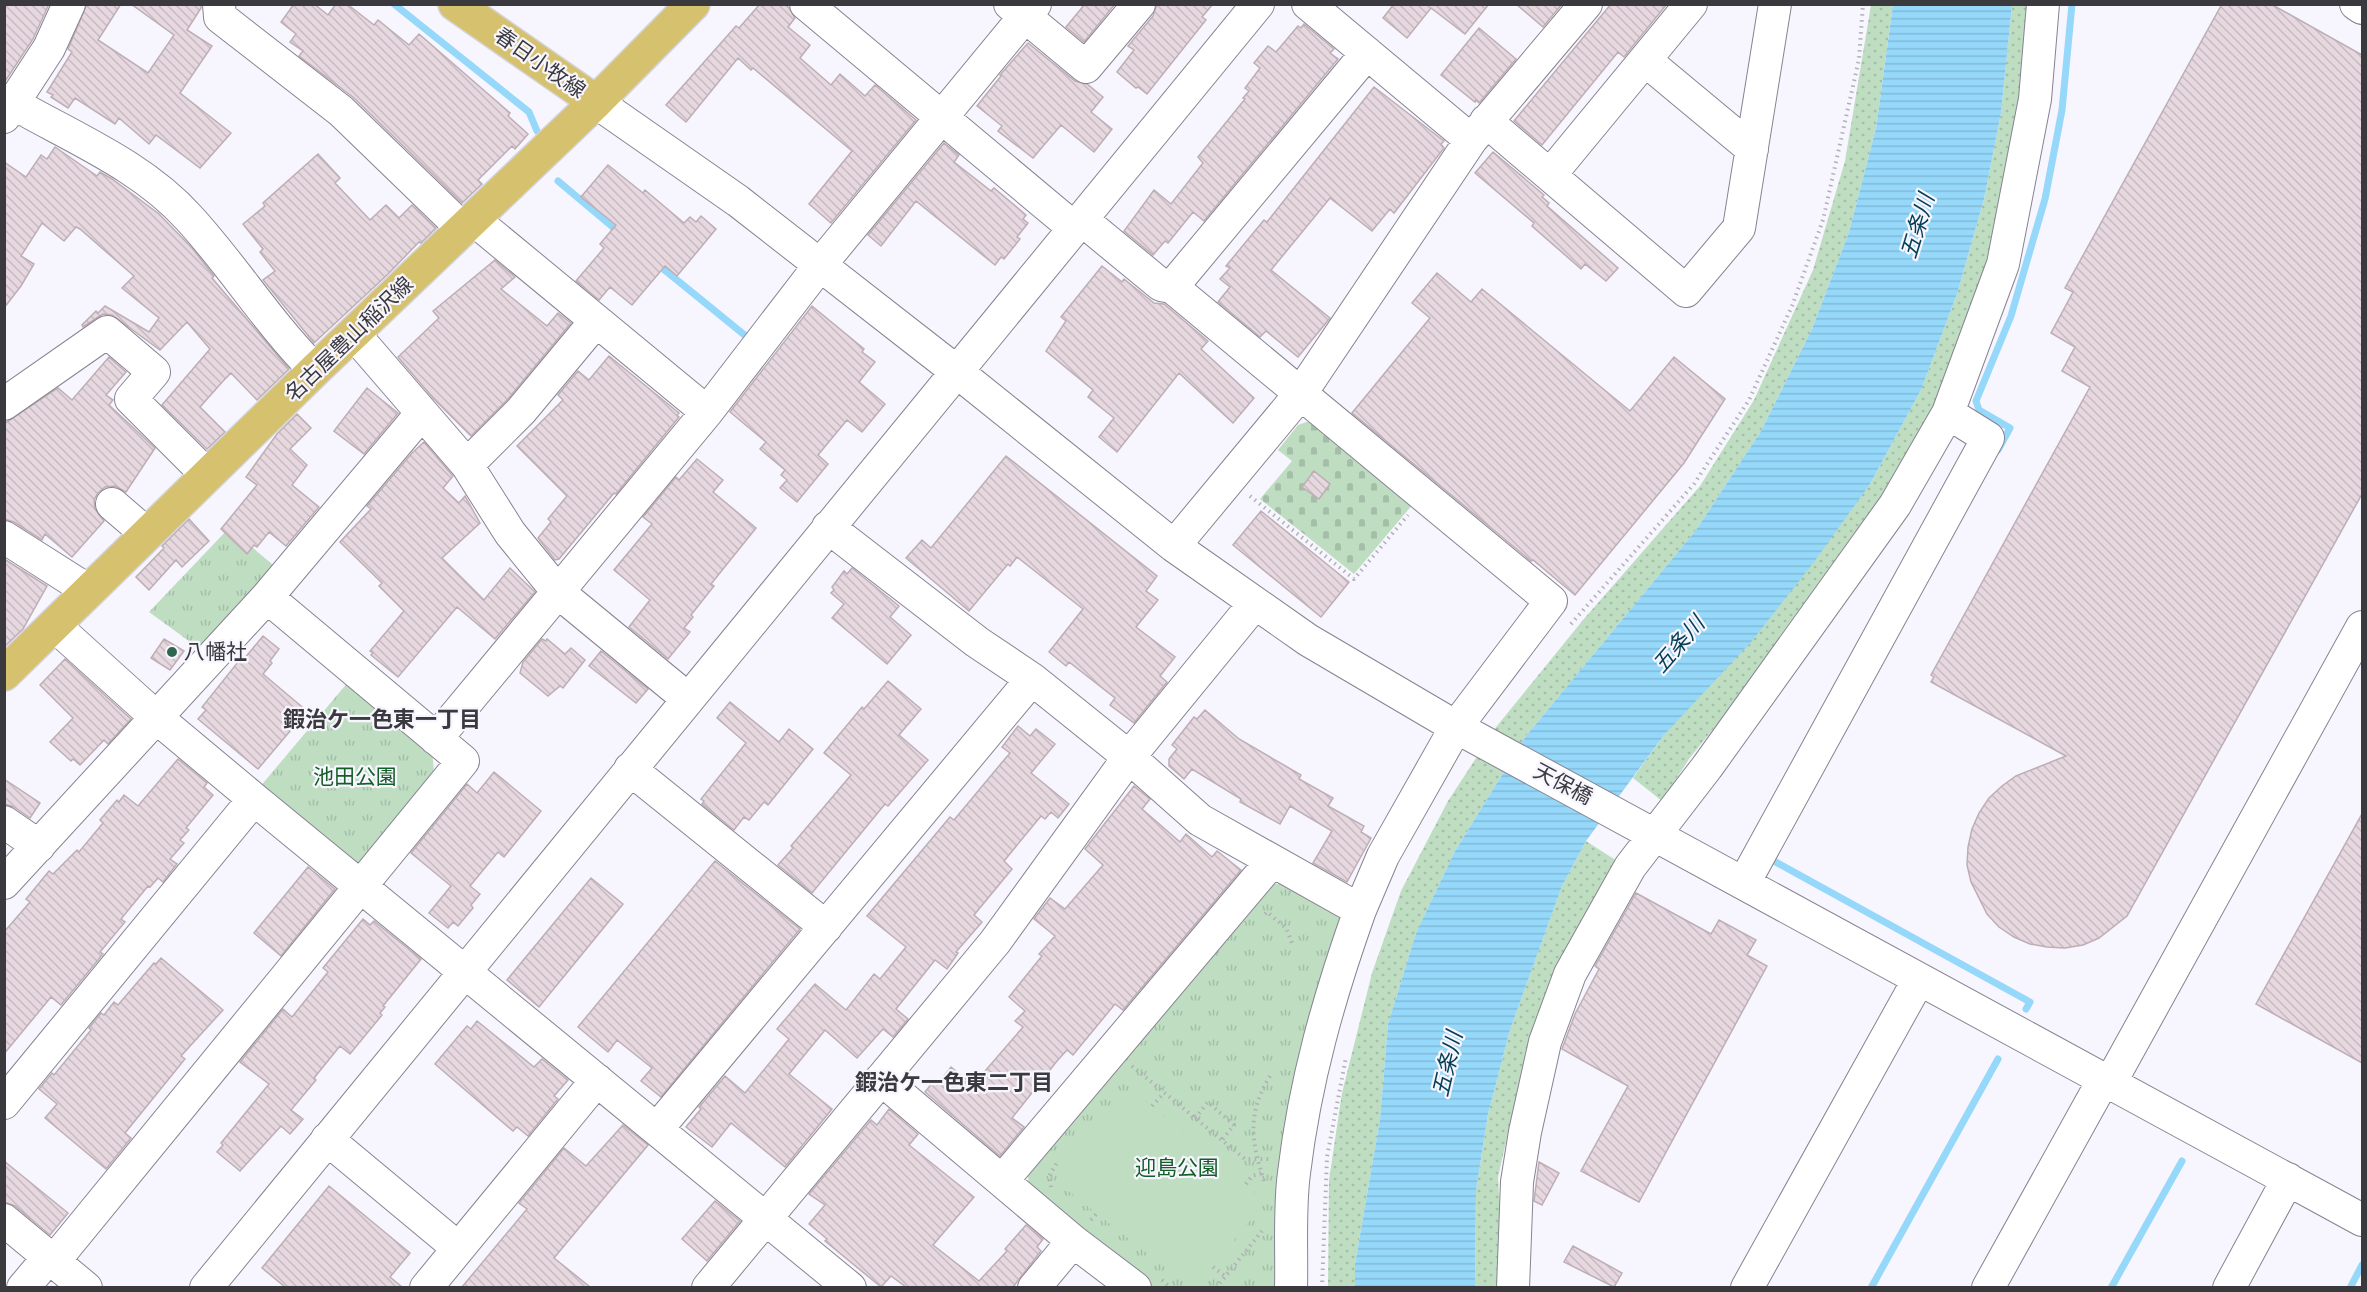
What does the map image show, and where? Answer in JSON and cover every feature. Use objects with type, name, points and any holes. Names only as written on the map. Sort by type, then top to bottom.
[{"type":"main road","name":"春日小牧線","points":[[455,4],[596,102]]},
{"type":"main road","name":"名古屋豊山稲沢線","points":[[4,674],[315,370],[596,102],[693,4]]},
{"type":"street","points":[[7,111],[49,48],[69,4]]},
{"type":"street","points":[[219,4],[220,16],[341,111],[468,224],[596,321],[707,412]]},
{"type":"street","points":[[806,4],[941,118],[1077,224],[1161,285],[1172,287],[1551,601],[1469,734],[1383,856],[1360,910],[1332,988],[1308,1083],[1293,1175],[1291,1287]]},
{"type":"street","points":[[436,739],[707,412],[820,265],[941,118],[1023,8],[1086,67],[1139,4]]},
{"type":"street","points":[[206,1287],[1258,4]]},
{"type":"street","points":[[1308,4],[1367,53],[1479,130],[1550,175],[1686,291],[1739,228],[1775,4]]},
{"type":"street","points":[[1174,546],[1301,393],[1479,130],[1586,4]]},
{"type":"street","points":[[1550,175],[1691,4]]},
{"type":"street","points":[[1513,1287],[1517,1182],[1525,1132],[1545,1042],[1570,974],[1649,831],[1707,766],[1895,505],[1948,413],[2003,264],[2034,99],[2043,4]]},
{"type":"street","points":[[2356,4],[2362,8]]},
{"type":"street","points":[[1172,287],[1367,53]]},
{"type":"street","points":[[1645,60],[1752,149]]},
{"type":"street","name":"天保橋","points":[[596,102],[738,201],[956,371],[1174,546],[1318,646],[1469,734],[2362,1220]]},
{"type":"street","points":[[7,111],[25,110],[140,175],[188,217],[288,344],[315,370]]},
{"type":"street","points":[[466,465],[521,411],[596,321]]},
{"type":"street","points":[[4,404],[107,332],[154,372],[130,399],[207,475]]},
{"type":"street","points":[[354,334],[466,465],[510,533],[558,592],[688,699]]},
{"type":"street","points":[[4,883],[267,597],[422,413]]},
{"type":"street","points":[[1744,883],[1988,438],[1948,413]]},
{"type":"street","points":[[112,504],[147,534]]},
{"type":"street","points":[[828,527],[977,642],[1032,679],[1129,758],[1200,820],[1360,910]]},
{"type":"street","points":[[4,537],[89,591]]},
{"type":"street","points":[[23,1287],[52,1259],[463,761],[267,597]]},
{"type":"street","points":[[708,1287],[995,942],[1129,758],[1255,603]]},
{"type":"street","points":[[54,625],[157,718],[254,799],[850,1287]]},
{"type":"street","points":[[1988,1287],[2107,1081],[2362,627]]},
{"type":"street","points":[[657,1129],[1032,679]]},
{"type":"street","points":[[630,769],[826,927]]},
{"type":"street","points":[[4,1103],[254,799]]},
{"type":"street","points":[[4,822],[39,846]]},
{"type":"street","points":[[1002,1181],[1272,861]]},
{"type":"street","points":[[1747,1287],[1919,979]]},
{"type":"street","points":[[881,1079],[1073,1241],[1144,1280]]},
{"type":"street","points":[[426,1287],[597,1080]]},
{"type":"street","points":[[327,1139],[458,1248]]},
{"type":"street","points":[[2229,1287],[2288,1179]]},
{"type":"street","points":[[4,1220],[86,1287]]},
{"type":"street","points":[[1034,1287],[1073,1241]]},
{"type":"path","points":[[1567,630],[1694,484],[1749,400],[1792,306],[1823,220],[1859,59],[1863,4]]},
{"type":"path","points":[[1230,479],[1354,579],[1424,496]]},
{"type":"path","points":[[1262,918],[1267,912],[1286,928],[1292,943]]},
{"type":"path","points":[[1322,1287],[1327,1157],[1346,1054]]},
{"type":"path","points":[[1128,1077],[1142,1060]]},
{"type":"path","points":[[1127,1063],[1245,1159],[1296,1161]]},
{"type":"path","points":[[1266,1186],[1253,1141],[1254,1120],[1261,1091],[1270,1076]]},
{"type":"path","points":[[1152,1107],[1164,1093]]},
{"type":"path","points":[[1195,1118],[1208,1102],[1234,1125],[1222,1140]]},
{"type":"path","points":[[1054,1194],[1049,1176],[1063,1154]]},
{"type":"path","points":[[1246,1184],[1252,1176],[1262,1173]]},
{"type":"path","points":[[1216,1287],[1255,1242],[1265,1226]]},
{"type":"path","points":[[1213,1267],[1225,1276]]},
{"type":"path","points":[[1144,1280],[1172,1287]]},
{"type":"green space","points":[[1871,5],[1893,5],[1876,128],[1849,232],[1812,329],[1761,431],[1696,530],[1526,736],[1455,851],[1416,933],[1388,1024],[1380,1119],[1355,1264],[1355,1287],[1328,1288],[1329,1180],[1342,1093],[1372,973],[1401,891],[1448,801],[1497,726],[1583,620],[1700,486],[1754,400],[1813,270],[1845,161]]},
{"type":"green space","points":[[2012,5],[2036,5],[1996,262],[1949,395],[1799,622],[1689,759],[1662,801],[1633,778],[1664,735],[1870,484],[1921,390],[1957,294],[1984,199],[2001,113]]},
{"type":"green space","points":[[1312,420],[1413,504],[1354,574],[1260,499],[1292,461],[1278,450],[1298,425]]},
{"type":"green space","points":[[229,528],[278,569],[204,652],[149,612]]},
{"type":"green space","name":"池田公園","points":[[349,681],[432,750],[435,783],[359,869],[259,788]]},
{"type":"green space","points":[[1586,841],[1617,861],[1537,1027],[1516,1098],[1498,1177],[1504,1287],[1475,1288],[1476,1191],[1488,1114],[1510,1030],[1562,886]]},
{"type":"green space","name":"迎島公園","points":[[1272,884],[1281,884],[1341,917],[1282,1287],[1153,1287],[1082,1234],[1029,1188],[1028,1176]]},
{"type":"green space","points":[[1142,1098],[1254,1191],[1253,1217],[1205,1276],[1180,1279],[1067,1190],[1064,1161],[1115,1101]]},
{"type":"water","name":"五条川","points":[[1893,5],[2012,5],[2001,113],[1984,199],[1957,294],[1921,390],[1870,484],[1814,562],[1751,642],[1664,735],[1586,841],[1562,886],[1510,1030],[1488,1114],[1476,1191],[1475,1287],[1355,1288],[1355,1264],[1380,1119],[1388,1024],[1416,933],[1455,851],[1526,736],[1696,530],[1761,431],[1812,329],[1849,232],[1876,128]]},
{"type":"building","points":[[4,4],[49,4],[33,39],[4,83]]},
{"type":"building","points":[[87,4],[121,4],[98,40],[148,73],[174,35],[131,4],[201,4],[201,8],[187,30],[212,46],[180,93],[231,133],[200,168],[156,135],[149,144],[119,118],[115,124],[75,98],[68,108],[47,92],[72,52],[68,49]]},
{"type":"building","points":[[294,4],[314,4],[328,15],[336,4],[347,4],[374,25],[378,20],[409,45],[419,34],[510,113],[508,116],[528,134],[515,149],[512,146],[478,180],[482,184],[462,203],[354,98],[299,56],[303,51],[290,42],[296,34],[281,22]]},
{"type":"building","points":[[760,4],[784,4],[789,8],[795,18],[788,27],[810,45],[800,58],[831,85],[840,74],[865,96],[875,85],[916,120],[831,223],[809,204],[852,151],[753,68],[751,70],[738,58],[686,122],[666,105],[736,26],[739,28]]},
{"type":"building","points":[[1085,4],[1115,4],[1084,42],[1066,27]]},
{"type":"building","points":[[1157,4],[1213,4],[1202,17],[1206,20],[1147,94],[1117,72],[1134,50],[1128,46],[1153,16]]},
{"type":"building","points":[[1394,4],[1489,4],[1465,34],[1431,8],[1407,38],[1383,18]]},
{"type":"building","points":[[1516,4],[1562,4],[1543,27]]},
{"type":"building","points":[[1611,4],[1667,4],[1624,57],[1618,52],[1542,145],[1514,121]]},
{"type":"building","points":[[2222,4],[2271,4],[2362,55],[2362,494],[2127,916],[2099,938],[2083,945],[2065,948],[2030,944],[1999,927],[1987,914],[1971,882],[1967,865],[1968,847],[1972,829],[1989,798],[2016,776],[2066,756],[1931,682],[1934,677],[1931,675],[2090,387],[2062,371],[2075,347],[2051,333],[2073,292],[2065,288]]},
{"type":"building","points":[[1304,24],[1334,49],[1330,53],[1338,59],[1204,221],[1193,212],[1168,243],[1165,241],[1153,255],[1124,231],[1154,190],[1171,204],[1203,163],[1198,157],[1245,99],[1243,98],[1249,91],[1245,88],[1260,68],[1254,63],[1268,46],[1276,52],[1298,26],[1301,28]]},
{"type":"building","points":[[1479,28],[1516,59],[1479,103],[1441,75]]},
{"type":"building","points":[[1028,43],[1075,81],[1087,84],[1103,97],[1091,112],[1112,129],[1094,152],[1061,125],[1033,158],[998,131],[1002,126],[977,106]]},
{"type":"building","points":[[1374,87],[1444,141],[1441,144],[1444,148],[1394,213],[1390,209],[1372,231],[1330,198],[1271,270],[1330,318],[1298,357],[1266,331],[1260,337],[1218,302],[1230,287],[1220,279],[1230,268],[1226,266],[1264,220],[1267,222]]},
{"type":"building","points":[[944,143],[959,155],[954,162],[991,191],[994,188],[1026,215],[1023,219],[1028,223],[1017,237],[1020,239],[1004,259],[1001,257],[995,265],[916,201],[881,246],[868,235]]},
{"type":"building","points":[[55,147],[97,176],[100,172],[112,179],[159,214],[192,248],[214,276],[212,278],[289,369],[257,400],[231,373],[200,407],[225,432],[207,449],[162,405],[210,349],[187,322],[160,350],[112,315],[103,314],[83,327],[82,325],[96,311],[98,313],[105,306],[149,332],[159,318],[122,288],[134,276],[80,229],[76,227],[64,241],[42,223],[21,256],[34,264],[4,308],[4,162],[26,177],[41,155],[47,159]]},
{"type":"building","points":[[1493,152],[1544,195],[1542,197],[1549,203],[1547,206],[1618,268],[1606,281],[1585,264],[1581,269],[1532,226],[1534,223],[1475,173]]},
{"type":"building","points":[[318,154],[340,178],[335,183],[370,220],[386,205],[399,218],[412,205],[436,228],[314,343],[263,280],[275,271],[260,252],[263,249],[243,224],[265,206],[263,203]]},
{"type":"building","points":[[608,165],[643,193],[645,190],[684,223],[690,217],[696,222],[701,216],[716,229],[677,276],[665,266],[632,305],[610,287],[599,300],[576,281],[604,248],[600,244],[616,225],[581,197]]},
{"type":"building","points":[[495,260],[515,277],[501,289],[547,326],[558,313],[571,323],[508,399],[471,436],[433,398],[398,357],[439,318],[433,311]]},
{"type":"building","points":[[1102,266],[1122,282],[1124,279],[1154,303],[1164,304],[1208,341],[1201,349],[1254,398],[1233,423],[1179,373],[1117,452],[1099,437],[1114,418],[1088,397],[1093,390],[1046,351],[1066,321],[1061,317]]},
{"type":"building","points":[[1437,273],[1471,302],[1482,289],[1630,411],[1674,357],[1725,399],[1684,463],[1575,595],[1352,413],[1430,318],[1412,303]]},
{"type":"building","points":[[812,306],[864,349],[862,352],[875,362],[859,382],[885,404],[862,432],[847,420],[818,455],[828,464],[797,502],[780,488],[787,480],[781,475],[785,470],[760,449],[766,442],[730,412]]},
{"type":"building","points":[[609,356],[679,413],[677,415],[679,417],[616,494],[614,493],[559,559],[555,560],[538,538],[551,522],[548,519],[567,496],[517,446],[563,400],[558,395],[578,371],[589,380]]},
{"type":"building","points":[[109,357],[126,372],[106,395],[113,400],[109,405],[155,448],[126,492],[115,486],[105,487],[98,493],[94,500],[95,509],[104,521],[72,557],[45,534],[42,540],[14,522],[4,519],[4,424],[58,388],[72,400]]},
{"type":"building","points":[[367,388],[398,413],[364,454],[334,431]]},
{"type":"building","points":[[297,414],[311,428],[290,449],[307,465],[292,485],[319,507],[286,546],[269,532],[257,547],[254,545],[247,554],[221,529],[257,485],[246,477],[277,434]]},
{"type":"building","points":[[424,442],[453,476],[443,488],[459,503],[465,496],[480,523],[442,558],[484,600],[510,568],[535,592],[495,639],[457,607],[398,677],[371,655],[373,653],[370,651],[404,611],[379,586],[382,583],[340,542],[371,509],[367,506]]},
{"type":"building","points":[[1006,456],[1157,576],[1146,591],[1158,600],[1136,627],[1175,657],[1160,676],[1167,682],[1134,723],[1110,705],[1115,698],[1069,662],[1066,666],[1049,652],[1083,609],[1017,557],[1010,566],[1008,564],[969,611],[906,558],[922,540],[931,548]]},
{"type":"building","points":[[697,459],[723,480],[713,492],[756,528],[711,584],[714,586],[691,615],[693,617],[684,628],[690,632],[668,659],[629,627],[650,600],[614,570],[652,524],[643,517],[676,477],[679,480]]},
{"type":"building","points":[[1314,471],[1330,484],[1319,499],[1302,487]]},
{"type":"building","points":[[1261,511],[1349,582],[1321,617],[1233,545]]},
{"type":"building","points":[[189,519],[209,541],[182,567],[176,560],[149,590],[136,577]]},
{"type":"building","points":[[4,559],[47,586],[23,629],[4,647]]},
{"type":"building","points":[[852,568],[899,606],[890,617],[911,635],[887,664],[832,618],[844,604],[831,593],[834,590],[832,587],[844,571],[847,574]]},
{"type":"building","points":[[263,636],[279,649],[263,674],[307,711],[258,769],[198,719],[206,710],[202,707],[242,657],[244,659]]},
{"type":"building","points":[[164,639],[184,651],[170,670],[151,658]]},
{"type":"building","points":[[542,639],[546,641],[547,639],[565,654],[571,648],[585,660],[563,688],[560,686],[548,696],[520,673],[523,662]]},
{"type":"building","points":[[601,651],[648,689],[636,703],[589,666]]},
{"type":"building","points":[[65,659],[131,719],[108,744],[104,740],[80,765],[73,759],[71,761],[50,742],[73,718],[40,685]]},
{"type":"building","points":[[888,681],[921,709],[899,735],[928,760],[888,806],[885,804],[812,893],[778,865],[793,848],[791,846],[851,775],[824,753],[862,707],[864,709]]},
{"type":"building","points":[[730,702],[779,742],[789,729],[813,749],[768,805],[764,802],[749,820],[744,817],[734,830],[702,804],[704,801],[701,799],[746,743],[717,718]]},
{"type":"building","points":[[1205,710],[1239,739],[1301,775],[1299,779],[1333,798],[1328,806],[1364,826],[1361,832],[1371,838],[1347,882],[1313,863],[1332,831],[1290,806],[1280,824],[1240,802],[1241,799],[1192,769],[1184,779],[1169,766],[1169,759],[1177,749],[1172,745],[1194,717],[1197,719]]},
{"type":"building","points":[[1018,726],[1030,736],[1036,729],[1055,744],[1031,773],[1069,804],[1058,818],[1051,812],[1045,819],[1041,816],[1004,861],[1012,869],[974,915],[982,922],[956,952],[958,953],[947,969],[935,960],[896,1009],[908,1019],[893,1037],[883,1029],[857,1058],[825,1030],[789,1074],[832,1109],[785,1167],[731,1123],[712,1147],[686,1127],[701,1109],[699,1107],[725,1076],[745,1093],[789,1039],[777,1029],[815,984],[846,1010],[874,974],[880,979],[906,947],[867,916],[950,817],[954,820],[1010,753],[1002,747]]},
{"type":"building","points":[[178,759],[207,783],[204,787],[213,795],[186,828],[189,830],[180,840],[184,843],[170,859],[177,864],[163,882],[158,878],[150,887],[148,886],[121,919],[125,922],[100,952],[103,954],[61,1005],[51,997],[4,1054],[4,932],[30,902],[26,899],[49,871],[53,874],[77,850],[79,852],[103,823],[100,820],[117,800],[119,802],[124,795],[138,806]]},
{"type":"building","points":[[494,772],[541,811],[504,857],[498,852],[470,886],[480,894],[471,905],[473,908],[458,926],[453,922],[448,928],[429,913],[451,886],[411,853],[467,784],[477,793]]},
{"type":"building","points":[[4,779],[40,803],[30,818],[14,807],[4,804]]},
{"type":"building","points":[[1134,786],[1150,799],[1142,809],[1180,842],[1186,834],[1212,857],[1217,851],[1241,870],[1123,1010],[1115,1004],[1073,1055],[1067,1050],[1057,1061],[1012,1118],[1024,1127],[1000,1156],[925,1092],[933,1082],[937,1085],[951,1067],[973,1085],[1023,1027],[1015,1021],[1025,1011],[1009,997],[1042,956],[1039,954],[1055,936],[1034,919],[1050,898],[1065,909],[1103,865],[1085,849]]},
{"type":"building","points":[[2362,814],[2362,1063],[2256,1004]]},
{"type":"building","points":[[715,861],[800,929],[661,1097],[641,1081],[652,1068],[617,1040],[608,1052],[578,1027]]},
{"type":"building","points":[[308,867],[335,889],[281,956],[254,933]]},
{"type":"building","points":[[591,878],[623,904],[539,1007],[507,980]]},
{"type":"building","points":[[1636,893],[1711,934],[1719,920],[1756,940],[1747,955],[1767,966],[1639,1202],[1581,1171],[1628,1086],[1562,1049],[1575,1014],[1599,969],[1595,966]]},
{"type":"building","points":[[363,919],[370,925],[374,921],[421,959],[383,1006],[385,1007],[380,1013],[382,1015],[350,1054],[340,1046],[314,1078],[316,1080],[291,1110],[303,1119],[290,1134],[281,1126],[240,1171],[217,1152],[223,1145],[221,1143],[269,1084],[240,1062],[283,1009],[292,1017],[328,972],[323,968]]},
{"type":"building","points":[[161,958],[223,1010],[181,1056],[185,1059],[125,1133],[131,1138],[106,1169],[45,1118],[57,1104],[39,1089],[52,1073],[54,1075],[91,1030],[89,1028],[101,1013],[104,1015],[114,1002],[118,1005]]},
{"type":"building","points":[[477,1021],[534,1067],[542,1059],[568,1080],[554,1096],[558,1099],[528,1136],[517,1127],[513,1131],[435,1064],[467,1026],[471,1029]]},
{"type":"building","points":[[889,1109],[918,1134],[909,1145],[974,1197],[933,1245],[979,1281],[1007,1251],[1005,1249],[1026,1225],[1043,1239],[1037,1247],[1041,1251],[1013,1287],[906,1287],[891,1276],[881,1287],[825,1241],[827,1239],[809,1224],[825,1205],[809,1194],[871,1120],[877,1125]]},
{"type":"building","points":[[623,1125],[648,1145],[554,1258],[590,1287],[462,1287],[527,1209],[519,1203],[564,1148],[586,1166]]},
{"type":"building","points":[[4,1161],[68,1213],[50,1235],[15,1206],[4,1202]]},
{"type":"building","points":[[1539,1162],[1559,1173],[1542,1205],[1534,1201]]},
{"type":"building","points":[[329,1186],[410,1253],[390,1277],[402,1287],[285,1287],[262,1268]]},
{"type":"building","points":[[715,1201],[740,1221],[707,1261],[682,1239]]},
{"type":"building","points":[[1573,1246],[1622,1273],[1614,1287],[1564,1262]]},
{"type":"waterway","points":[[394,4],[529,112],[537,131]]},
{"type":"waterway","points":[[1998,450],[2010,428],[1979,410],[1976,401],[2011,316],[2045,199],[2062,110],[2072,4]]},
{"type":"waterway","points":[[558,181],[620,233]]},
{"type":"waterway","points":[[656,263],[747,337]]},
{"type":"waterway","points":[[1774,856],[1772,860],[2030,1002],[2026,1009]]},
{"type":"waterway","points":[[1871,1288],[1998,1059]]},
{"type":"waterway","points":[[2111,1288],[2182,1161]]},
{"type":"waterway","points":[[2350,1288],[2362,1265]]},
{"type":"place","name":"八幡社","points":[[172,652]]},
{"type":"district","name":"鍜治ケ一色東一丁目","points":[[382,719]]},
{"type":"district","name":"鍜治ケ一色東二丁目","points":[[954,1082]]}]
